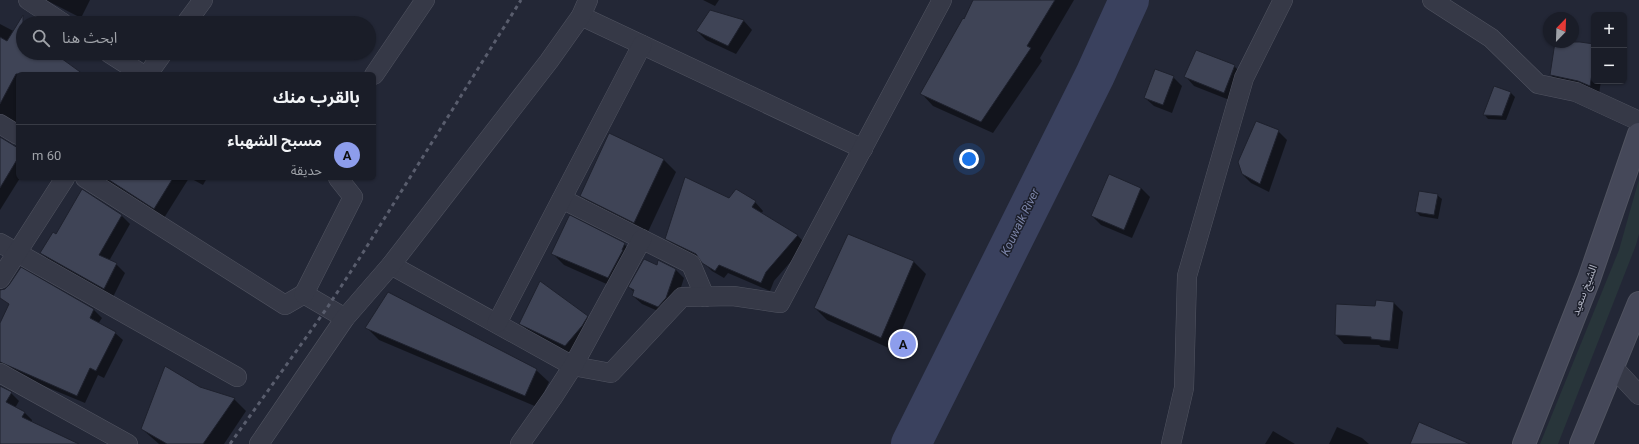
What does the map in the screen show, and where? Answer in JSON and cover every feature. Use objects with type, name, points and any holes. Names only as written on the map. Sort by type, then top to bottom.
[{"type":"main road","name":"الشيخ سعيد","points":[[1524,444],[1589,279],[1639,134]]},
{"type":"main road","points":[[1581,444],[1639,303]]},
{"type":"street","points":[[28,0],[52,16]]},
{"type":"street","points":[[191,16],[203,0]]},
{"type":"street","points":[[376,72],[426,0]]},
{"type":"street","points":[[1171,444],[1184,388],[1187,276],[1244,78],[1283,0]]},
{"type":"street","points":[[1432,0],[1491,38],[1538,84],[1576,92],[1639,121]]},
{"type":"street","points":[[391,265],[572,366],[611,373],[682,297],[733,296],[780,303],[863,149],[935,2]]},
{"type":"street","points":[[259,444],[345,318],[391,265],[549,61],[585,8],[642,45],[863,149]]},
{"type":"street","points":[[497,323],[642,45]]},
{"type":"street","points":[[120,60],[139,72]]},
{"type":"street","points":[[149,72],[158,60]]},
{"type":"street","points":[[0,124],[16,134]]},
{"type":"street","points":[[0,279],[64,180]]},
{"type":"street","points":[[88,180],[285,305],[304,294],[353,197],[340,180]]},
{"type":"street","points":[[562,199],[690,264],[705,297]]},
{"type":"street","points":[[520,444],[553,397],[572,366],[642,239]]},
{"type":"street","points":[[0,243],[237,377]]},
{"type":"street","points":[[304,294],[345,318]]},
{"type":"street","points":[[1613,367],[1639,395]]},
{"type":"street","points":[[0,373],[128,444]]},
{"type":"shaded area","points":[[1639,179],[1639,234],[1636,245],[1558,444],[1540,444],[1619,250]]},
{"type":"building","points":[[973,0],[1055,0],[1027,46],[1031,48],[981,122],[920,94],[963,18],[964,19]]},
{"type":"building","points":[[710,10],[744,20],[728,46],[696,31]]},
{"type":"building","points":[[16,26],[16,60],[64,60],[80,72],[16,72],[0,104],[0,37],[7,41]]},
{"type":"building","points":[[1579,42],[1591,44],[1590,86],[1578,81],[1550,75],[1554,48],[1579,48]]},
{"type":"building","points":[[1196,50],[1235,65],[1224,93],[1184,77]]},
{"type":"building","points":[[1155,69],[1174,76],[1163,105],[1144,98]]},
{"type":"building","points":[[1494,86],[1511,92],[1502,116],[1483,115]]},
{"type":"building","points":[[1256,121],[1279,130],[1260,184],[1242,174],[1238,162]]},
{"type":"building","points":[[609,133],[664,159],[634,223],[580,196]]},
{"type":"building","points":[[0,137],[16,147],[16,161],[0,188]]},
{"type":"building","points":[[1109,174],[1141,188],[1124,230],[1091,216]]},
{"type":"building","points":[[685,177],[729,198],[736,189],[756,201],[752,207],[798,235],[766,272],[761,283],[719,265],[715,271],[702,263],[696,254],[665,239]]},
{"type":"building","points":[[109,180],[172,180],[154,209]]},
{"type":"building","points":[[82,189],[122,215],[99,255],[117,263],[104,289],[40,253],[53,232],[56,234]]},
{"type":"building","points":[[1419,191],[1438,194],[1434,215],[1415,212]]},
{"type":"building","points":[[570,215],[625,243],[623,250],[608,278],[551,254]]},
{"type":"building","points":[[848,234],[914,261],[881,338],[814,308]]},
{"type":"building","points":[[644,259],[657,265],[658,260],[676,269],[666,298],[658,307],[632,296],[634,290],[628,287]]},
{"type":"building","points":[[21,267],[94,309],[90,318],[116,332],[96,371],[90,368],[77,396],[0,362],[0,323],[9,304],[0,298],[0,290],[5,289],[9,285]]},
{"type":"building","points":[[540,281],[588,316],[582,326],[565,346],[519,324]]},
{"type":"building","points":[[388,292],[537,369],[525,396],[365,328]]},
{"type":"building","points":[[1376,300],[1394,302],[1390,341],[1371,339],[1371,337],[1335,335],[1336,304],[1375,306]]},
{"type":"building","points":[[165,366],[200,387],[235,398],[203,444],[167,444],[141,429]]},
{"type":"building","points":[[0,386],[12,392],[6,402],[25,412],[22,417],[79,444],[0,444]]},
{"type":"building","points":[[1419,422],[1470,444],[1410,444]]},
{"type":"waterway","name":"Kouwaik River","points":[[911,444],[1095,75],[1129,0]]},
{"type":"railway","points":[[230,444],[327,308],[521,0]]},
{"type":"place","name":"مسبح الشهباء","points":[[903,344]]}]
